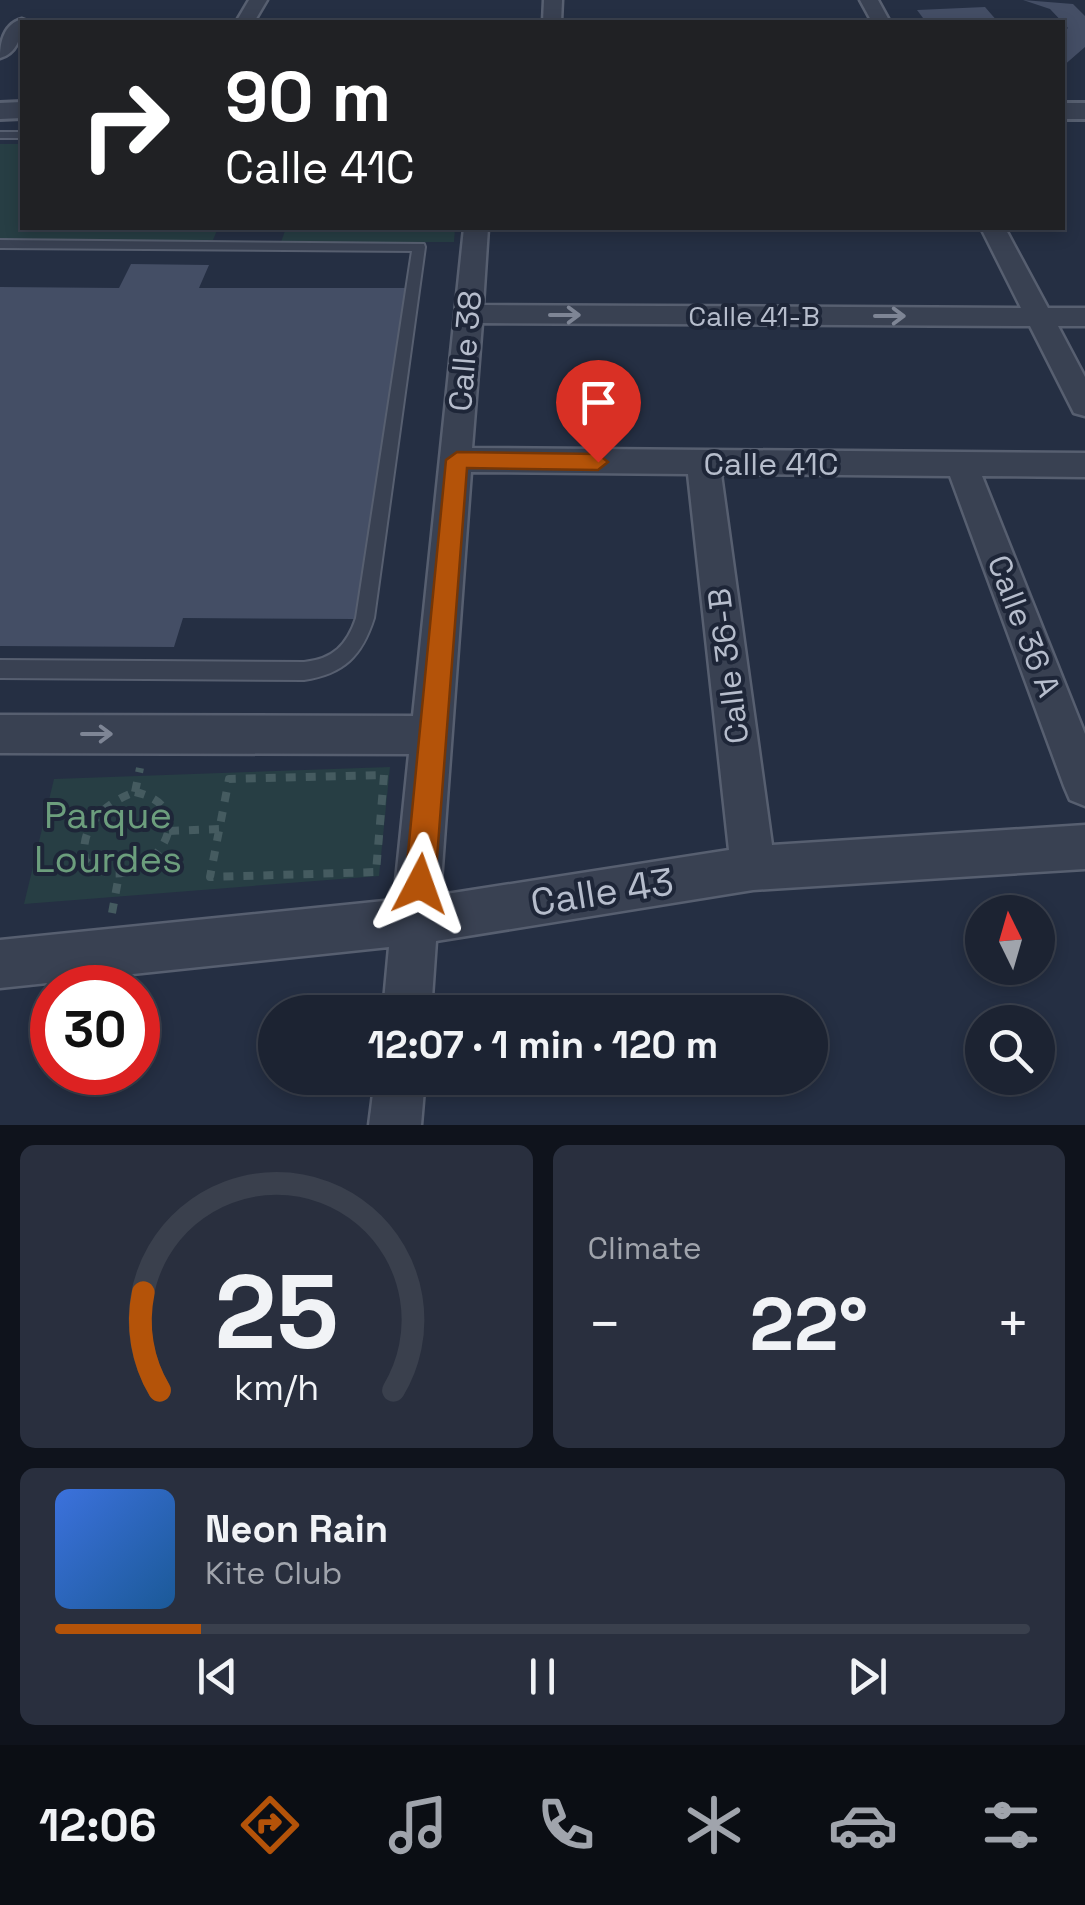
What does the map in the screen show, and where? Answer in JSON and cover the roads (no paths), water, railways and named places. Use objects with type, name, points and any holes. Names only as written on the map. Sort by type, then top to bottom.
[{"type":"street","points":[[0,52],[20,29]]},
{"type":"street","name":"Calle 38","points":[[409,995],[476,230]]},
{"type":"street","points":[[994,230],[1085,405]]},
{"type":"street","name":"Calle 41-B","points":[[468,314],[1085,317]]},
{"type":"street","name":"Calle 41C","points":[[457,460],[1085,465]]},
{"type":"street","name":"Calle 36-B","points":[[703,463],[752,868]]},
{"type":"street","name":"Calle 36 A","points":[[962,465],[1085,786]]},
{"type":"street","points":[[0,734],[430,735]]},
{"type":"street","name":"Calle 43","points":[[0,964],[417,921],[752,868],[1085,847]]},
{"type":"street","points":[[394,1125],[398,1095]]},
{"type":"lane","points":[[229,246],[235,230]]},
{"type":"lane","points":[[266,246],[271,230]]},
{"type":"lane","points":[[0,244],[420,247],[364,618],[352,650],[341,662],[326,670],[304,671],[0,669]]},
{"type":"park label","name":"Parque Lourdes","points":[[108,837]]}]
